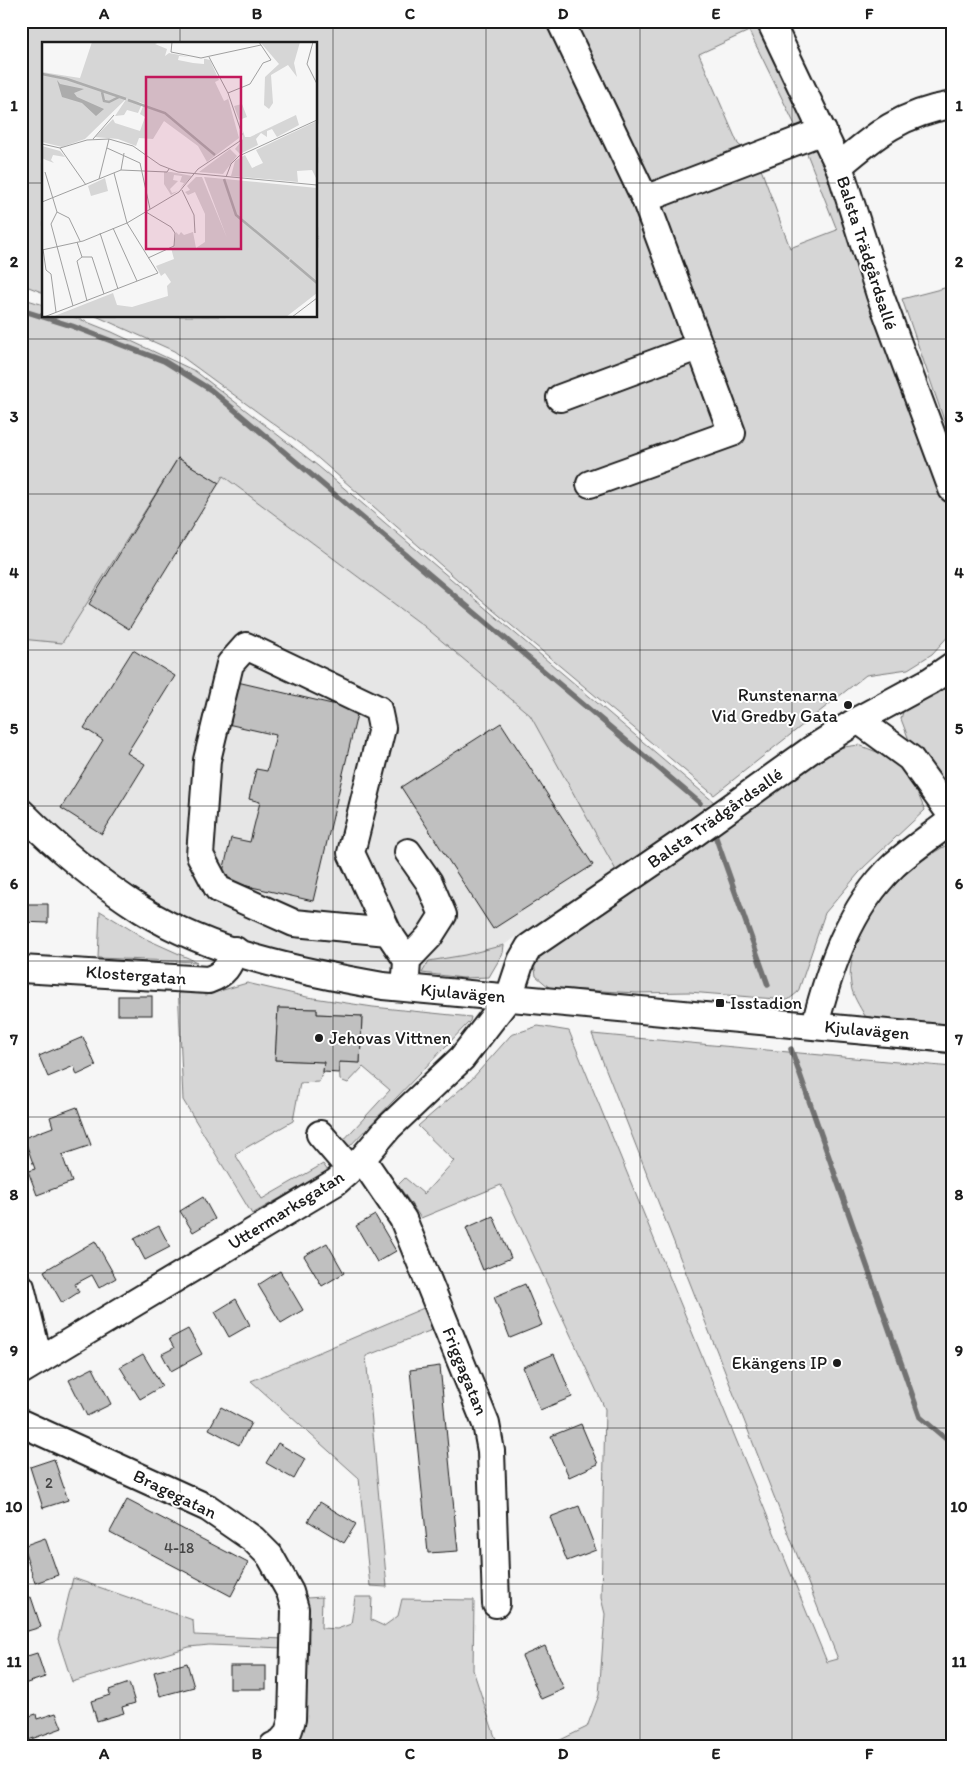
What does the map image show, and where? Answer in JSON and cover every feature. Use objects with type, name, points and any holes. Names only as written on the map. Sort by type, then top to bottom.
[{"type":"street","points":[[560,21],[645,199],[732,433],[590,484]]},
{"type":"street","name":"Balsta Trädgårdsallé","points":[[770,21],[839,166],[880,295],[952,489]]},
{"type":"street","points":[[839,166],[890,125],[917,114],[952,105]]},
{"type":"street","points":[[645,199],[823,131]]},
{"type":"street","points":[[560,398],[700,346]]},
{"type":"street","points":[[388,932],[294,923],[218,889],[200,855],[207,760],[230,664],[246,646],[378,709],[382,728],[351,853],[388,932],[407,960],[405,988]]},
{"type":"street","name":"Balsta Trädgårdsallé","points":[[509,998],[521,961],[529,947],[858,720],[930,681],[952,666]]},
{"type":"street","points":[[815,1026],[829,970],[846,932],[865,898],[894,865],[952,818],[910,758],[858,720]]},
{"type":"street","name":"Kjulavägen","points":[[21,812],[48,839],[94,877],[143,910],[197,937],[326,976],[405,988],[952,1039]]},
{"type":"street","points":[[407,960],[429,937],[444,915],[428,882],[408,852]]},
{"type":"street","name":"Klostergatan","points":[[21,968],[208,980],[220,976],[228,969],[235,950]]},
{"type":"street","name":"Uttermarksgatan","points":[[30,1366],[336,1182],[356,1164],[389,1127],[462,1058],[509,998]]},
{"type":"street","name":"Friggagatan","points":[[320,1134],[356,1164],[402,1218],[486,1424],[491,1451],[496,1604]]},
{"type":"street","points":[[21,1287],[30,1366]]},
{"type":"street","name":"Bragegatan","points":[[21,1423],[208,1508],[253,1539],[270,1556],[290,1592],[295,1609],[292,1719],[289,1733],[280,1743],[273,1746]]},
{"type":"shaded area","points":[[21,21],[762,21],[809,122],[797,129],[749,31],[699,54],[738,144],[758,161],[790,248],[837,230],[804,146],[811,145],[822,151],[952,517],[952,632],[932,654],[908,669],[866,675],[714,795],[481,600],[304,446],[174,351],[100,318],[318,318],[318,42],[42,42],[42,292],[21,284]]},
{"type":"shaded area","points":[[952,286],[952,443],[902,299]]},
{"type":"shaded area","points":[[21,298],[42,304],[42,318],[77,318],[112,332],[195,371],[318,466],[715,803],[617,872],[530,715],[424,626],[223,476],[219,483],[178,458],[62,643],[21,639]]},
{"type":"shaded area","points":[[178,458],[219,483],[223,476],[424,626],[530,715],[617,872],[504,945],[465,955],[429,961],[422,973],[320,962],[243,941],[145,899],[74,853],[21,800],[21,639],[62,643]]},
{"type":"shaded area","points":[[952,673],[952,794],[909,740],[901,719],[905,704]]},
{"type":"shaded area","points":[[859,745],[892,758],[914,785],[925,810],[864,867],[825,913],[798,992],[788,1000],[689,992],[637,993],[550,988],[536,976],[534,962],[553,942],[829,749]]},
{"type":"shaded area","points":[[952,842],[952,1026],[885,1020],[865,1016],[851,985],[850,970],[859,938],[878,907],[899,880],[920,862]]},
{"type":"shaded area","points":[[100,911],[146,939],[197,962],[98,958]]},
{"type":"shaded area","points":[[504,945],[503,953],[489,977],[463,978],[422,973],[429,961],[465,955]]},
{"type":"shaded area","points":[[247,983],[307,997],[373,1007],[471,1017],[470,1021],[347,1149],[341,1143],[390,1090],[363,1067],[348,1083],[340,1080],[339,1062],[360,1063],[362,1016],[317,1014],[317,1009],[278,1008],[275,1060],[324,1062],[323,1072],[319,1082],[300,1083],[293,1121],[235,1154],[262,1199],[323,1164],[328,1171],[252,1214],[183,1100],[178,984],[206,995]]},
{"type":"shaded area","name":"Ekängens IP","points":[[538,1026],[569,1031],[827,1662],[838,1659],[592,1034],[952,1067],[952,1746],[548,1746],[587,1727],[599,1695],[605,1614],[601,1598],[605,1409],[501,1185],[421,1218],[398,1185],[405,1178],[424,1194],[454,1161],[418,1126],[471,1080],[511,1035]]},
{"type":"shaded area","points":[[774,1029],[952,1051],[952,1054],[772,1036]]},
{"type":"shaded area","points":[[426,1307],[437,1328],[366,1356],[387,1587],[370,1586],[359,1478],[251,1381]]},
{"type":"shaded area","points":[[73,1578],[193,1620],[194,1635],[284,1639],[284,1648],[209,1645],[189,1647],[72,1682],[58,1639]]},
{"type":"shaded area","points":[[322,1597],[321,1628],[337,1629],[351,1624],[355,1597],[372,1597],[371,1620],[384,1626],[398,1616],[402,1599],[474,1600],[473,1670],[495,1737],[502,1746],[289,1746],[302,1727],[309,1648],[307,1598]]},
{"type":"building","points":[[178,458],[219,483],[129,629],[89,604]]},
{"type":"building","points":[[133,650],[175,676],[127,753],[145,764],[102,834],[61,808],[103,740],[84,728]]},
{"type":"building","points":[[233,681],[358,710],[313,901],[221,880],[231,838],[250,842],[260,802],[249,799],[256,769],[267,771],[276,735],[223,723]]},
{"type":"building","points":[[501,723],[593,865],[493,929],[401,787]]},
{"type":"building","points":[[21,904],[48,904],[48,923],[21,922]]},
{"type":"building","points":[[118,996],[152,996],[152,1015],[118,1015]]},
{"type":"building","name":"Jehovas Vittnen","points":[[278,1008],[317,1009],[317,1014],[362,1016],[360,1063],[339,1062],[339,1073],[323,1072],[324,1062],[275,1060]]},
{"type":"building","points":[[83,1037],[96,1066],[77,1075],[74,1066],[48,1077],[39,1056]]},
{"type":"building","points":[[77,1107],[91,1145],[62,1155],[72,1182],[37,1195],[28,1171],[35,1169],[24,1138],[53,1127],[50,1117]]},
{"type":"building","points":[[203,1197],[215,1219],[193,1232],[180,1211]]},
{"type":"building","points":[[375,1215],[396,1251],[377,1262],[356,1226]]},
{"type":"building","points":[[493,1216],[511,1258],[483,1270],[466,1228]]},
{"type":"building","points":[[159,1226],[170,1247],[145,1260],[134,1239]]},
{"type":"building","points":[[95,1241],[116,1278],[99,1288],[92,1275],[75,1284],[79,1292],[62,1303],[44,1271]]},
{"type":"building","points":[[327,1243],[344,1273],[322,1286],[304,1256]]},
{"type":"building","points":[[280,1271],[303,1310],[281,1323],[258,1285]]},
{"type":"building","points":[[525,1284],[542,1325],[510,1338],[494,1297]]},
{"type":"building","points":[[236,1299],[250,1325],[229,1337],[215,1312]]},
{"type":"building","points":[[188,1329],[202,1354],[171,1371],[162,1354],[174,1348],[169,1339]]},
{"type":"building","points":[[143,1354],[162,1386],[140,1399],[120,1367]]},
{"type":"building","points":[[554,1354],[572,1397],[540,1410],[523,1367]]},
{"type":"building","points":[[440,1366],[458,1551],[428,1553],[410,1370]]},
{"type":"building","points":[[93,1368],[111,1404],[87,1416],[69,1380]]},
{"type":"building","points":[[221,1407],[251,1423],[239,1445],[209,1429]]},
{"type":"building","points":[[581,1424],[598,1464],[569,1477],[551,1436]]},
{"type":"building","points":[[278,1443],[305,1459],[294,1479],[266,1463]]},
{"type":"building","points":[[54,1459],[68,1500],[43,1508],[30,1467]]},
{"type":"building","points":[[127,1500],[248,1563],[231,1596],[110,1532]]},
{"type":"building","points":[[320,1502],[356,1524],[344,1543],[308,1521]]},
{"type":"building","points":[[579,1506],[596,1550],[567,1561],[550,1517]]},
{"type":"building","points":[[45,1538],[58,1575],[35,1583],[23,1546]]},
{"type":"building","points":[[31,1597],[41,1627],[21,1633],[21,1600]]},
{"type":"building","points":[[545,1646],[564,1689],[541,1699],[522,1656]]},
{"type":"building","points":[[37,1653],[45,1677],[21,1685],[21,1658]]},
{"type":"building","points":[[187,1663],[194,1687],[160,1696],[154,1672]]},
{"type":"building","points":[[230,1666],[266,1666],[266,1689],[230,1689]]},
{"type":"building","points":[[129,1683],[135,1703],[122,1707],[124,1713],[97,1721],[91,1701],[110,1695],[109,1690]]},
{"type":"building","points":[[56,1713],[62,1728],[23,1742],[21,1719],[36,1714],[37,1719]]},
{"type":"waterway","points":[[21,310],[42,317]]},
{"type":"waterway","points":[[46,318],[164,361],[211,390],[700,803]]},
{"type":"waterway","points":[[715,835],[768,985]]},
{"type":"waterway","points":[[791,1049],[920,1417],[952,1444]]},
{"type":"place","name":"Runstenarna Vid Gredby Gata","points":[[848,705]]},
{"type":"place","name":"Isstadion","points":[[720,1003]]},
{"type":"place","name":"Jehovas Vittnen","points":[[319,1038]]},
{"type":"place","name":"Ekängens IP","points":[[837,1363]]}]
